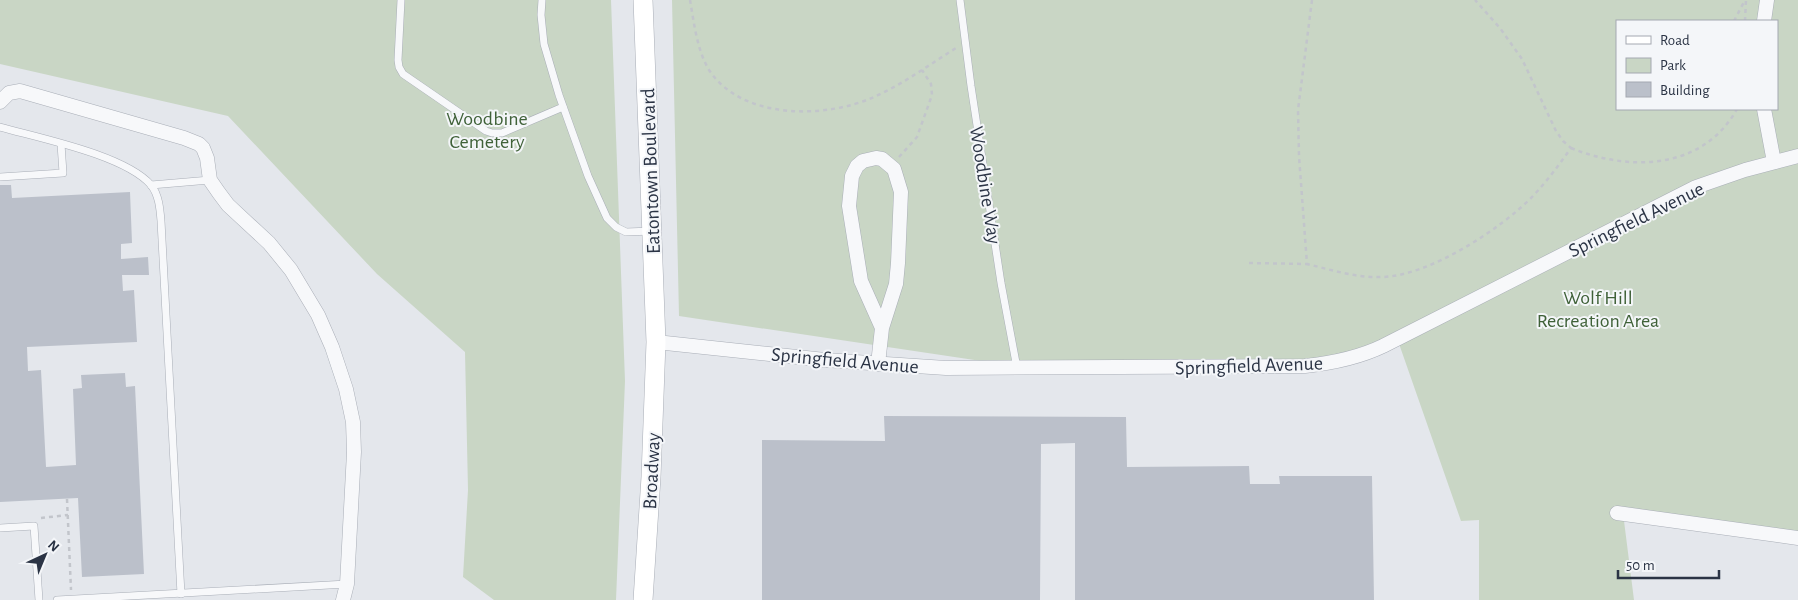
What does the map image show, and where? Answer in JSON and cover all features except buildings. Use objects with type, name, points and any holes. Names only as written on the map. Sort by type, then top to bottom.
[{"type":"street","name":"Eatontown Boulevard","points":[[643,0],[656,342]]},
{"type":"street","points":[[1764,20],[1767,0]]},
{"type":"street","points":[[0,102],[9,93],[20,91],[193,142],[203,148],[206,153],[210,180],[228,205],[269,243],[291,270],[318,315],[332,347],[344,381],[353,422],[354,452],[347,584],[343,600]]},
{"type":"street","points":[[1764,110],[1774,162]]},
{"type":"street","name":"Springfield Avenue","points":[[656,342],[784,356],[946,368],[1305,366],[1327,364],[1351,359],[1383,346],[1696,187],[1745,170],[1798,156]]},
{"type":"street","points":[[878,364],[882,328],[896,284],[901,192],[898,180],[890,165],[882,159],[876,158],[863,161],[857,166],[852,176],[849,206],[861,281],[882,328]]},
{"type":"street","name":"Broadway","points":[[643,600],[651,477],[656,342]]},
{"type":"street","points":[[1617,513],[1798,538]]},
{"type":"lane","points":[[401,0],[398,60],[403,74],[486,131],[492,134],[502,133],[563,107]]},
{"type":"lane","points":[[542,0],[544,44],[563,107],[588,176],[608,218],[616,227],[626,232],[652,231]]},
{"type":"lane","name":"Woodbine Way","points":[[960,0],[1001,283],[1017,368]]},
{"type":"lane","points":[[0,128],[61,144],[121,164],[133,170],[151,186],[158,202],[161,221],[181,594]]},
{"type":"lane","points":[[0,177],[64,173],[61,144]]},
{"type":"lane","points":[[151,186],[210,180]]},
{"type":"lane","points":[[0,528],[34,526],[39,600]]},
{"type":"lane","points":[[57,600],[347,584]]},
{"type":"path","points":[[690,0],[702,55],[709,70],[734,93],[767,108],[786,112],[803,113],[845,106],[872,98],[922,70],[965,42]]},
{"type":"path","points":[[1307,264],[1299,156],[1298,110],[1312,0]]},
{"type":"path","points":[[1475,0],[1500,28],[1522,60],[1556,131],[1571,148],[1591,156],[1627,162],[1650,163],[1668,160],[1705,145],[1730,121],[1736,110]]},
{"type":"path","points":[[1735,20],[1746,0]]},
{"type":"path","points":[[1745,20],[1746,0]]},
{"type":"path","points":[[890,165],[911,146],[917,137],[932,95],[931,84],[922,70]]},
{"type":"path","points":[[1249,263],[1307,264],[1348,274],[1382,278],[1397,276],[1433,263],[1467,246],[1501,224],[1548,180],[1571,148]]},
{"type":"path","points":[[67,498],[72,599]]},
{"type":"path","points":[[41,518],[68,515]]},
{"type":"green space","name":"Woodbine Cemetery","points":[[0,0],[611,0],[625,381],[616,600],[494,600],[463,577],[468,490],[465,352],[377,274],[228,116],[0,64]]},
{"type":"green space","name":"Wolf Hill Recreation Area","points":[[672,0],[1798,0],[1798,538],[1623,513],[1634,600],[1479,600],[1479,520],[1461,521],[1397,338],[1325,362],[1022,367],[679,316]]}]
